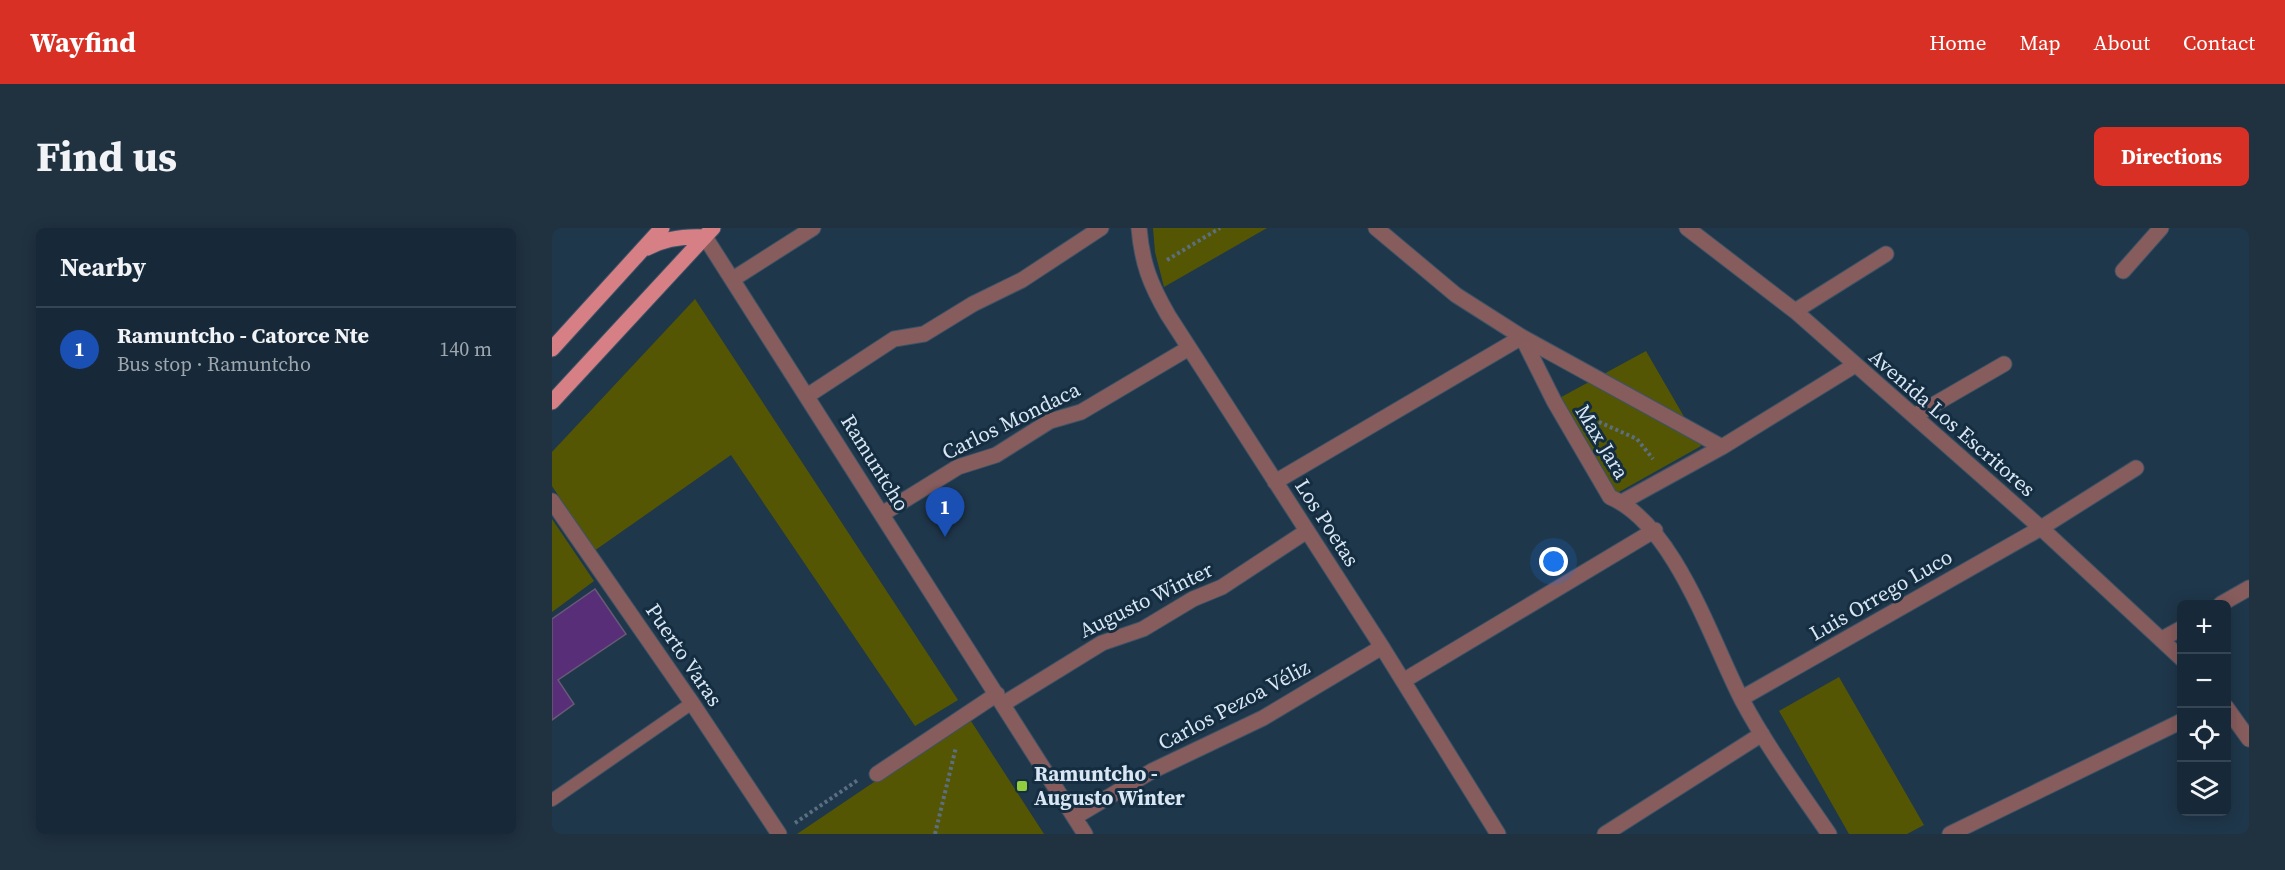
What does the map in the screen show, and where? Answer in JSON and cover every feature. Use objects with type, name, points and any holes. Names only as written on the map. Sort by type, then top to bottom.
[{"type":"main road","points":[[552,349],[662,228]]},
{"type":"main road","points":[[640,251],[669,239],[707,231]]},
{"type":"main road","points":[[552,402],[707,231]]},
{"type":"street","points":[[733,279],[813,228]]},
{"type":"street","points":[[807,396],[894,339],[924,334],[973,304],[1022,280],[1101,228]]},
{"type":"street","name":"Los Poetas","points":[[1139,228],[1141,253],[1146,273],[1158,297],[1382,647],[1498,834]]},
{"type":"street","name":"Max Jara","points":[[1376,228],[1456,295],[1522,338],[1554,401],[1610,497],[1622,502],[1654,531],[1699,604],[1742,698],[1762,734],[1829,834]]},
{"type":"street","name":"Avenida Los Escritores","points":[[1687,228],[1795,311],[2041,528],[2177,655]]},
{"type":"street","points":[[2123,271],[2161,228]]},
{"type":"street","name":"Ramuntcho","points":[[707,231],[733,279],[1085,834]]},
{"type":"street","points":[[1795,311],[1886,254]]},
{"type":"street","points":[[1275,482],[1522,338],[1722,447]]},
{"type":"street","name":"Carlos Mondaca","points":[[882,514],[958,467],[996,455],[1050,421],[1081,412],[1189,348]]},
{"type":"street","points":[[1622,502],[1722,447],[1855,364]]},
{"type":"street","points":[[1914,416],[2004,364]]},
{"type":"street","name":"Luis Orrego Luco","points":[[1742,698],[2041,528],[2136,468]]},
{"type":"street","name":"Puerto Varas","points":[[552,501],[692,703],[778,834]]},
{"type":"street","name":"Augusto Winter","points":[[877,774],[962,718],[1102,644],[1143,629],[1193,599],[1222,587],[1307,531]]},
{"type":"street","points":[[1402,681],[1654,531]]},
{"type":"street","points":[[2228,600],[2249,588]]},
{"type":"street","points":[[2162,639],[2177,630]]},
{"type":"street","name":"Carlos Pezoa Véliz","points":[[1075,818],[1152,771],[1192,753],[1235,729],[1263,718],[1382,647]]},
{"type":"street","points":[[2227,708],[2249,739]]},
{"type":"street","points":[[1950,834],[2177,723]]},
{"type":"street","points":[[1605,834],[1762,734]]},
{"type":"lane","points":[[552,800],[692,703]]},
{"type":"path","points":[[1146,273],[1220,228]]},
{"type":"path","points":[[1554,401],[1636,439],[1667,476]]},
{"type":"path","points":[[935,834],[962,718]]},
{"type":"shaded area","points":[[1153,228],[1267,228],[1164,287],[1155,252]]},
{"type":"shaded area","points":[[695,299],[958,700],[915,726],[731,455],[594,551],[552,486],[552,452]]},
{"type":"shaded area","points":[[1646,351],[1701,446],[1610,497],[1554,401]]},
{"type":"shaded area","points":[[552,519],[594,581],[552,612]]},
{"type":"shaded area","points":[[1839,677],[1924,825],[1907,834],[1849,834],[1779,711]]},
{"type":"shaded area","points":[[969,718],[1044,834],[797,834]]},
{"type":"building","points":[[595,589],[626,634],[558,680],[574,704],[552,720],[552,619]]},
{"type":"place","name":"Ramuntcho - Catorce Nte","points":[[945,537]]},
{"type":"place","name":"Ramuntcho - Augusto Winter","points":[[1022,786]]}]
